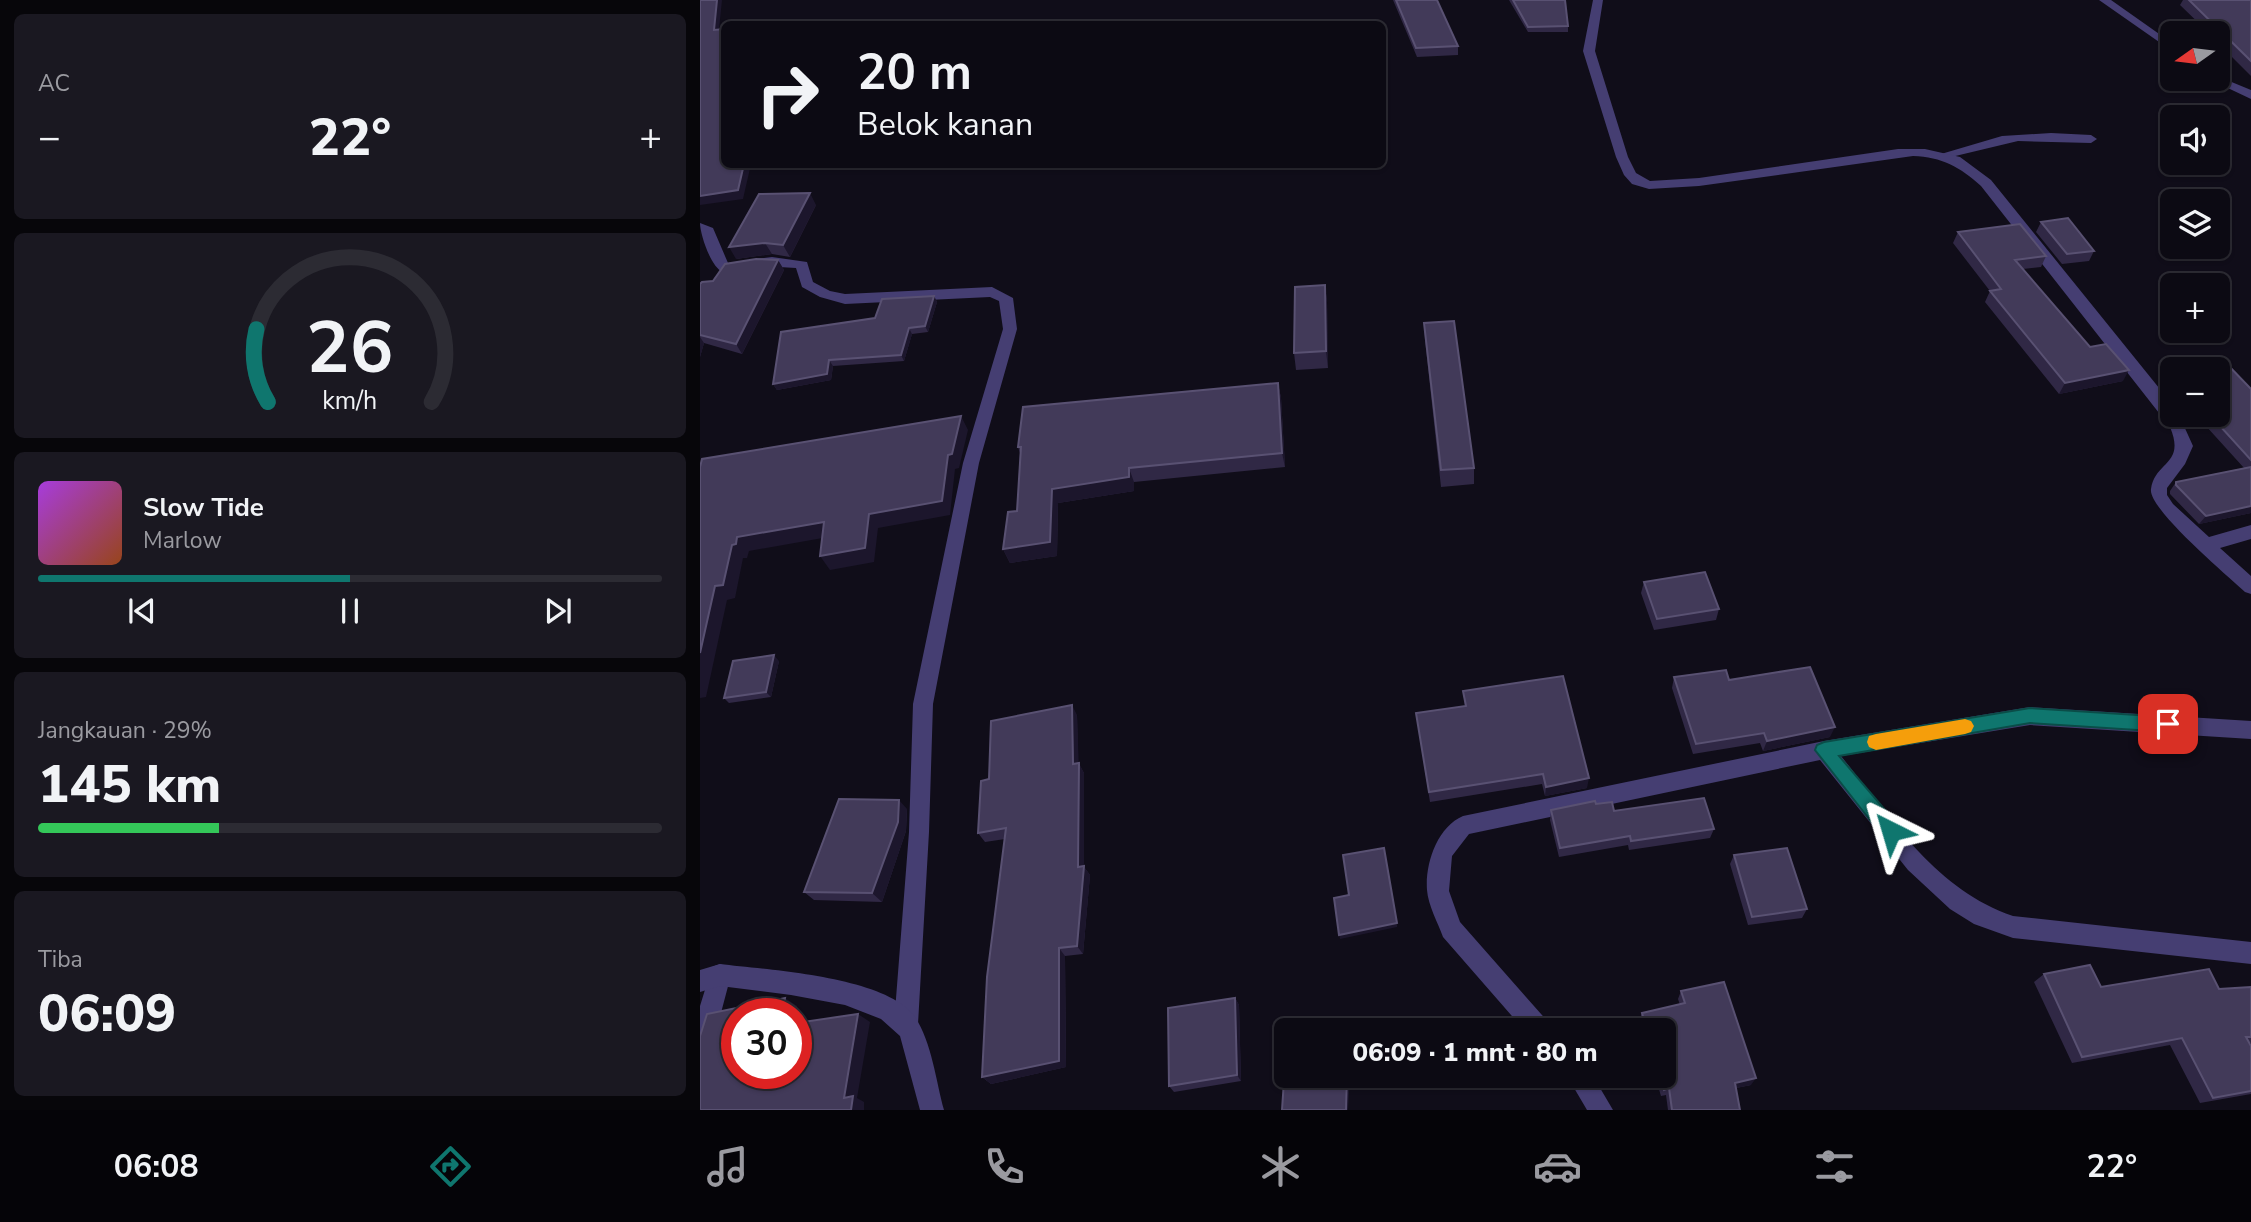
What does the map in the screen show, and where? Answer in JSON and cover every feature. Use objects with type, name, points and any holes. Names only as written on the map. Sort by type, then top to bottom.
[{"type":"street","points":[[1598,0],[1590,51],[1622,157],[1630,175],[1637,181],[1649,185],[1667,185],[1929,151],[1947,154],[1964,163],[1986,183],[2170,413],[2182,432],[2186,447],[2182,460],[2159,487],[2159,495],[2167,509],[2251,587]]},
{"type":"street","points":[[2104,0],[2160,40]]},
{"type":"street","points":[[2230,85],[2251,95]]},
{"type":"street","points":[[1947,154],[1996,139],[2021,136],[2045,134],[2091,139]]},
{"type":"street","points":[[700,228],[708,231],[723,268],[720,278],[710,284]]},
{"type":"street","points":[[723,268],[758,262],[789,261],[802,265],[807,284],[825,294],[845,299],[992,292],[1006,298],[1010,329],[971,463],[923,704],[919,832],[906,1024],[932,1110]]},
{"type":"street","points":[[2205,545],[2251,532]]},
{"type":"street","points":[[1530,1018],[1451,929],[1438,891],[1442,852],[1463,826],[1824,750],[2030,716],[2251,730]]},
{"type":"street","points":[[1824,750],[1924,872],[1948,894],[1978,914],[2013,927],[2251,953]]},
{"type":"street","points":[[700,1047],[710,978],[859,996],[881,1005],[906,1024]]},
{"type":"street","points":[[1587,1088],[1601,1110]]},
{"type":"building","points":[[700,0],[717,0],[714,30],[721,29],[721,168],[743,168],[738,190],[700,196]]},
{"type":"building","points":[[1396,0],[1437,0],[1458,46],[1416,48]]},
{"type":"building","points":[[1513,0],[1565,0],[1568,26],[1528,27]]},
{"type":"building","points":[[2189,0],[2251,0],[2251,61],[2230,40],[2230,21],[2210,21]]},
{"type":"building","points":[[810,193],[783,245],[765,243],[729,247],[759,194]]},
{"type":"building","points":[[2068,218],[2094,251],[2067,254],[2041,222]]},
{"type":"building","points":[[2020,224],[2046,256],[2015,260],[2090,347],[2106,344],[2129,370],[2065,383],[1990,291],[2001,289],[1958,232]]},
{"type":"building","points":[[756,259],[778,260],[736,344],[700,335],[700,284],[713,281],[725,264]]},
{"type":"building","points":[[1325,285],[1326,351],[1294,353],[1295,287]]},
{"type":"building","points":[[934,296],[925,326],[909,328],[901,355],[829,360],[827,374],[773,384],[781,332],[875,318],[882,299]]},
{"type":"building","points":[[1454,321],[1474,468],[1441,470],[1424,323]]},
{"type":"building","points":[[2230,367],[2251,389],[2251,460],[2221,427],[2230,427]]},
{"type":"building","points":[[1278,383],[1282,453],[1129,468],[1129,477],[1052,489],[1050,542],[1003,549],[1008,512],[1017,511],[1021,447],[1018,447],[1023,407]]},
{"type":"building","points":[[961,416],[952,454],[948,455],[942,501],[869,514],[865,548],[820,556],[824,522],[737,537],[736,544],[732,545],[723,585],[715,586],[700,653],[702,459]]},
{"type":"building","points":[[2251,467],[2251,506],[2206,516],[2176,485],[2176,482]]},
{"type":"building","points":[[1705,572],[1719,609],[1657,619],[1644,582]]},
{"type":"building","points":[[774,655],[766,692],[724,698],[733,661]]},
{"type":"building","points":[[1810,667],[1835,727],[1767,741],[1764,733],[1696,744],[1674,677],[1726,670],[1729,680]]},
{"type":"building","points":[[1563,676],[1589,778],[1546,787],[1543,774],[1429,792],[1416,713],[1466,706],[1463,691]]},
{"type":"building","points":[[1072,705],[1073,764],[1079,763],[1078,867],[1084,866],[1077,946],[1059,948],[1059,1061],[982,1077],[987,977],[1006,828],[978,833],[981,781],[989,779],[991,721]]},
{"type":"building","points":[[1704,798],[1714,829],[1631,841],[1630,836],[1560,848],[1551,810],[1595,801],[1596,804],[1612,802],[1614,811]]},
{"type":"building","points":[[839,799],[899,800],[898,822],[872,893],[804,892]]},
{"type":"building","points":[[1384,848],[1397,923],[1339,935],[1334,898],[1349,895],[1343,855]]},
{"type":"building","points":[[1787,848],[1807,909],[1752,917],[1734,855]]},
{"type":"building","points":[[2090,965],[2101,987],[2209,969],[2219,989],[2251,987],[2251,1037],[2246,1037],[2251,1046],[2251,1091],[2213,1098],[2182,1038],[2082,1057],[2044,974]]},
{"type":"building","points":[[1724,982],[1756,1078],[1735,1083],[1740,1110],[1672,1110],[1669,1088],[1676,1088],[1676,1018],[1643,1018],[1642,1013],[1685,1003],[1681,991]]},
{"type":"building","points":[[1235,998],[1237,1075],[1169,1086],[1168,1008]]},
{"type":"building","points":[[721,1011],[721,1089],[812,1089],[812,1021],[858,1014],[844,1098],[853,1096],[851,1110],[700,1110],[700,1036],[707,1014]]},
{"type":"building","points":[[1283,1088],[1347,1088],[1346,1110],[1282,1110]]},
{"type":"slow traffic","points":[[1876,742],[1965,726]]},
{"type":"route","points":[[1891,831],[1824,750],[2030,716],[2168,724]]}]
